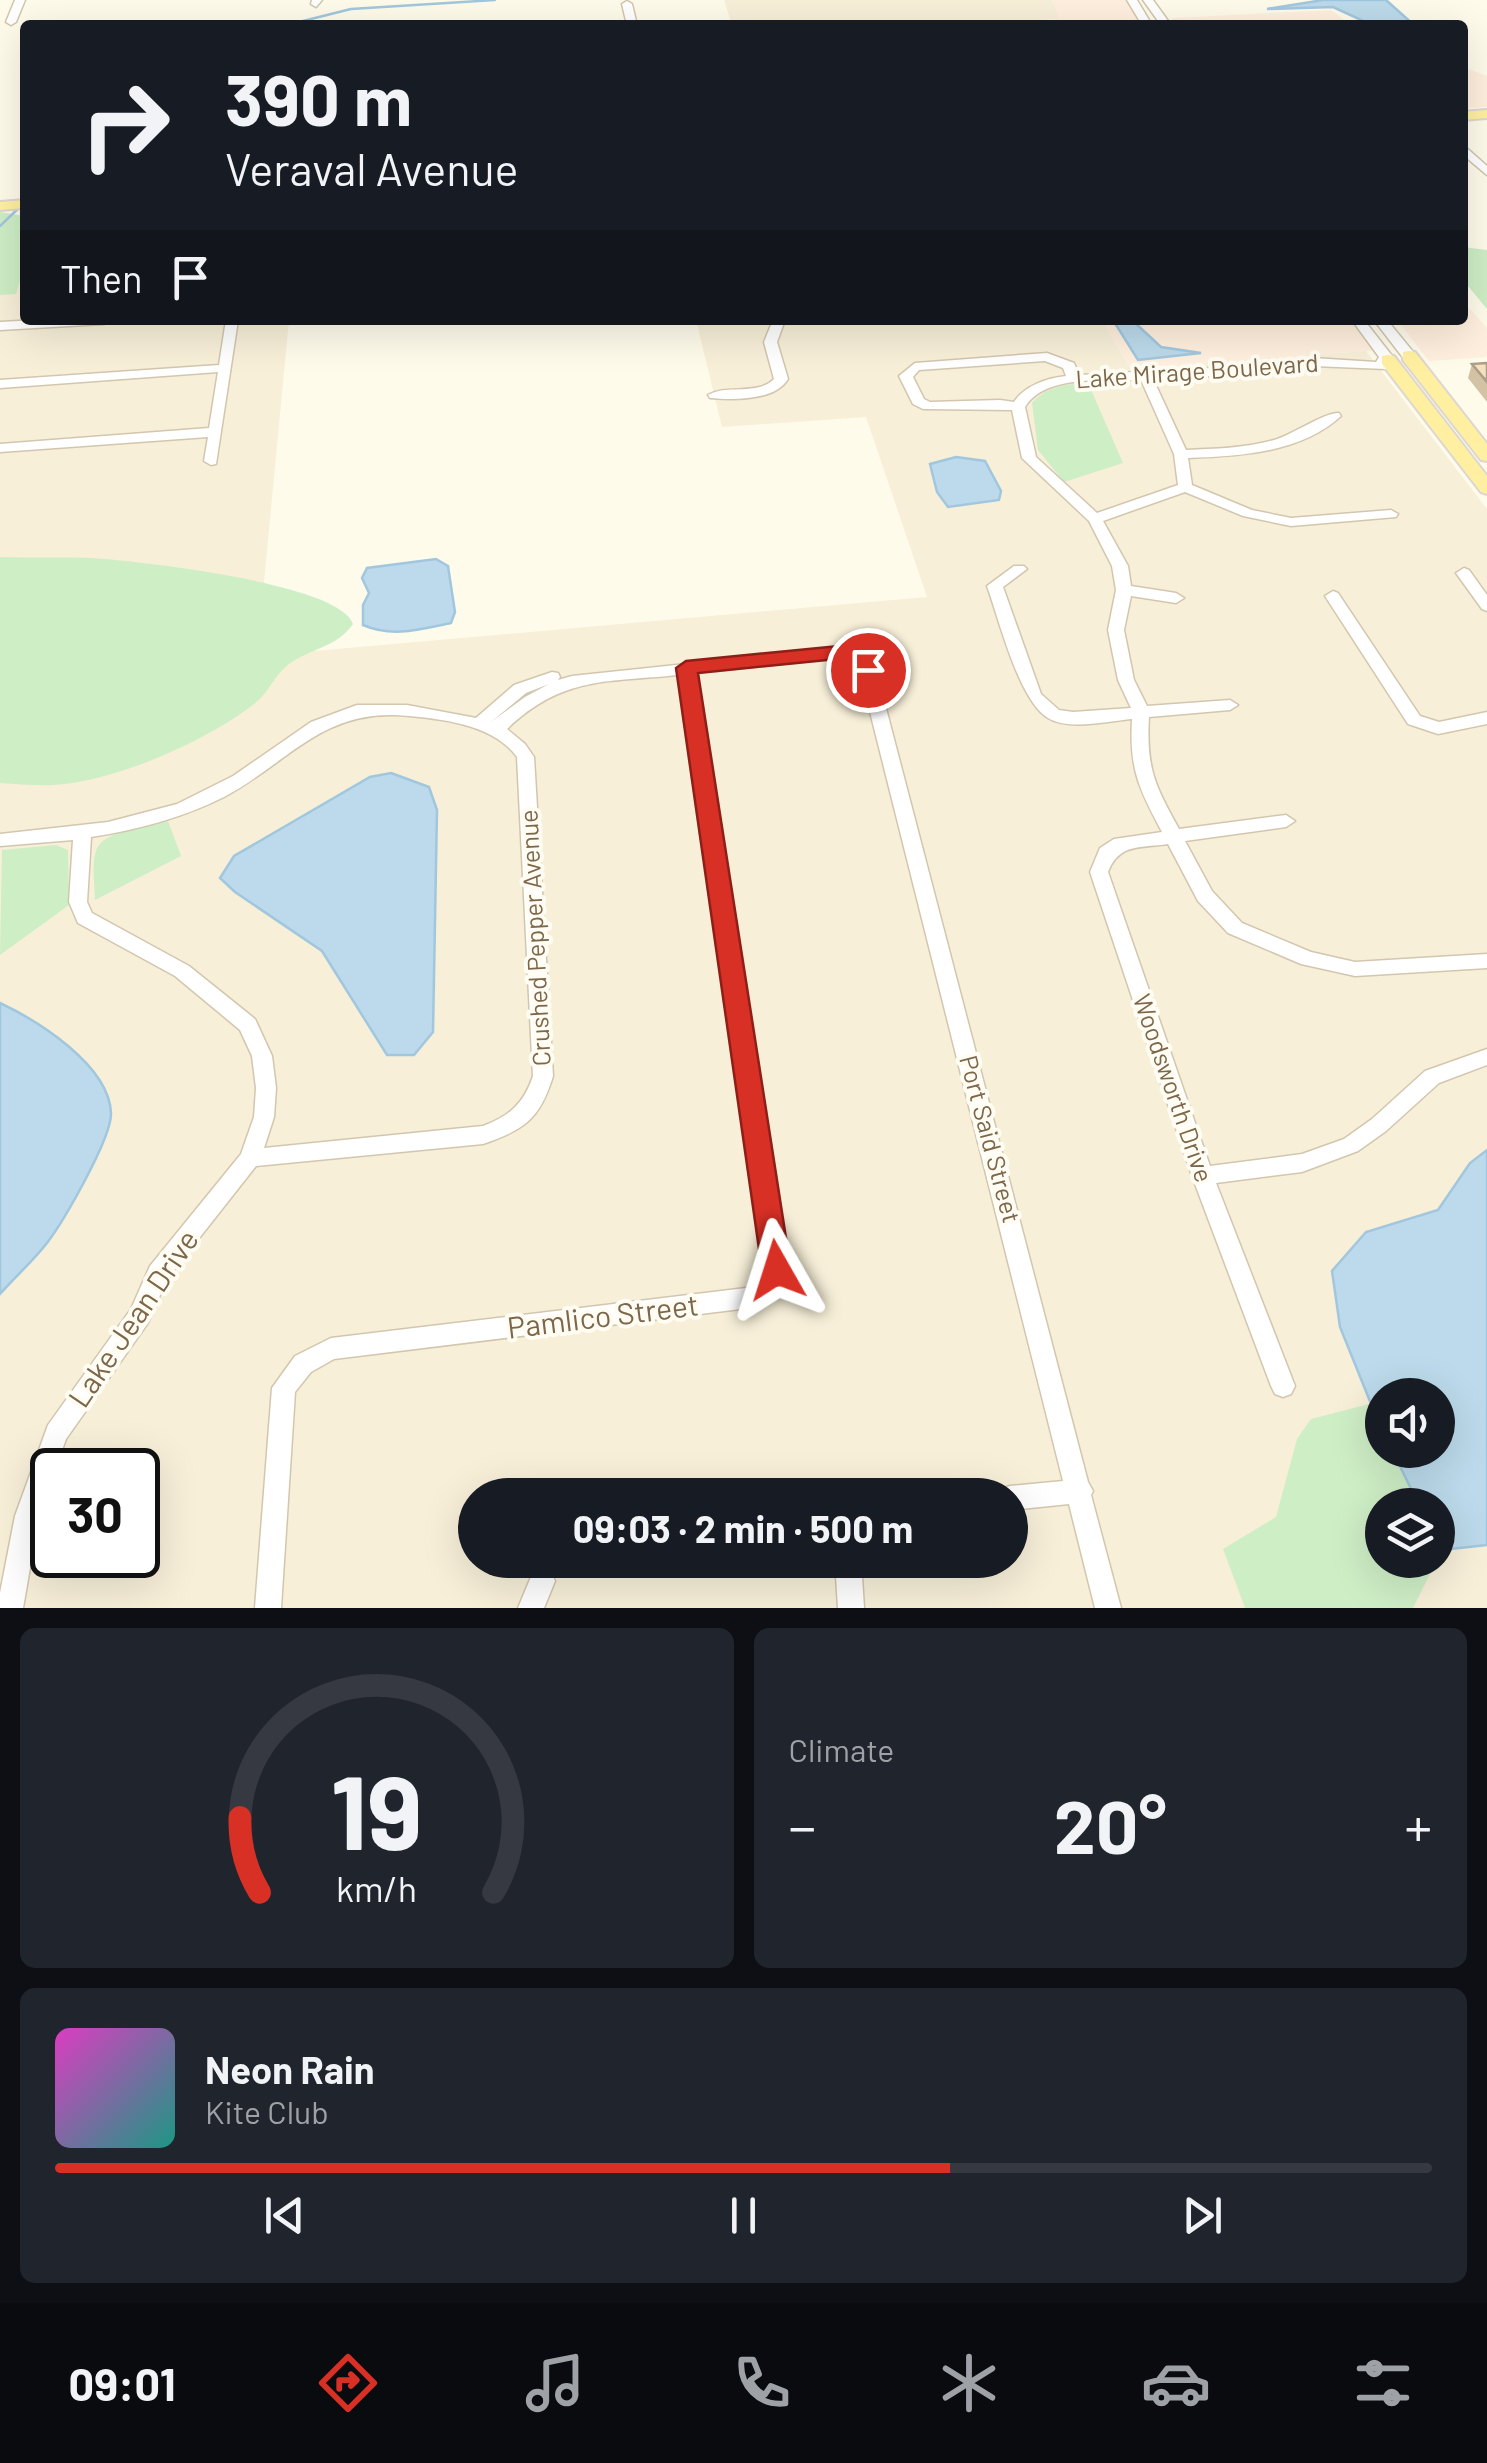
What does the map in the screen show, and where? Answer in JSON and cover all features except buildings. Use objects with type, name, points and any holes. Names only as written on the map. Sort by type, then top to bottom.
[{"type":"main road","points":[[1409,356],[1487,456]]},
{"type":"main road","points":[[1386,360],[1487,488]]},
{"type":"street","points":[[11,22],[20,0]]},
{"type":"street","points":[[627,4],[631,20]]},
{"type":"street","points":[[1468,153],[1487,172]]},
{"type":"street","points":[[211,461],[231,325]]},
{"type":"street","points":[[715,395],[761,392],[779,384],[780,374],[770,348],[770,336],[776,325]]},
{"type":"street","points":[[1362,325],[1386,360]]},
{"type":"street","points":[[1384,325],[1409,356]]},
{"type":"street","points":[[1073,378],[1069,366],[1047,357],[915,367],[906,376],[918,402],[928,406],[1018,407],[1029,458],[1095,519],[1120,566],[1124,590],[1116,630],[1126,680],[1140,711],[1139,746],[1146,785],[1204,896],[1235,928],[1308,959],[1355,969],[1487,961]]},
{"type":"street","name":"Lake Mirage Boulevard","points":[[1018,407],[1026,394],[1040,385],[1073,378],[1146,377],[1338,362],[1369,367],[1381,366],[1386,360]]},
{"type":"street","points":[[0,384],[224,368]]},
{"type":"street","points":[[1146,377],[1181,454],[1185,486]]},
{"type":"street","points":[[1181,454],[1272,446],[1314,431],[1334,416]]},
{"type":"street","points":[[0,448],[215,432]]},
{"type":"street","points":[[1095,519],[1185,486],[1248,512],[1291,522],[1391,514]]},
{"type":"street","points":[[1019,569],[995,586],[1034,696],[1043,708],[1073,718],[1230,705]]},
{"type":"street","points":[[1464,573],[1487,606]]},
{"type":"street","points":[[1124,590],[1176,598]]},
{"type":"street","points":[[1333,596],[1414,720],[1438,728],[1487,718]]},
{"type":"street","name":"Port Said Street","points":[[686,668],[839,652],[858,659],[868,670],[1108,1608]]},
{"type":"street","points":[[0,840],[82,834],[175,811],[262,766],[303,733],[355,711],[410,710],[488,727],[544,691],[572,681],[686,668]]},
{"type":"street","name":"Pamlico Street","points":[[268,1608],[284,1388],[302,1364],[332,1349],[749,1298],[762,1291],[777,1270],[686,668]]},
{"type":"street","name":"Crushed Pepper Avenue","points":[[250,1158],[482,1135],[506,1128],[536,1100],[543,1076],[525,758],[520,746],[488,727]]},
{"type":"street","points":[[1172,835],[1286,822]]},
{"type":"street","name":"Lake Jean Drive","points":[[10,1608],[27,1516],[56,1433],[140,1316],[158,1273],[250,1158],[264,1117],[262,1056],[248,1024],[182,970],[84,918],[78,902],[82,834]]},
{"type":"street","name":"Woodsworth Drive","points":[[1172,835],[1120,844],[1106,854],[1099,872],[1203,1176],[1284,1386]]},
{"type":"street","points":[[1203,1176],[1302,1164],[1351,1145],[1380,1126],[1404,1099],[1432,1077],[1487,1057]]},
{"type":"street","points":[[1028,1496],[1081,1491]]},
{"type":"street","points":[[849,1578],[851,1608]]},
{"type":"street","points":[[531,1608],[542,1581]]},
{"type":"shaded area","points":[[724,0],[1052,0],[1060,19],[1044,20],[730,20]]},
{"type":"shaded area","points":[[1052,0],[1130,0],[1143,20],[1043,20],[1059,19]]},
{"type":"shaded area","points":[[1331,10],[1344,20],[1172,20]]},
{"type":"shaded area","points":[[1468,69],[1487,76],[1487,107],[1468,108]]},
{"type":"shaded area","points":[[20,221],[20,325],[289,325],[257,656],[927,597],[866,417],[722,427],[697,325],[1105,325],[1130,368],[1366,351],[1487,509],[1487,1608],[0,1608],[0,222]]},
{"type":"shaded area","points":[[1468,307],[1487,328],[1487,357],[1429,361],[1401,325],[1468,325]]},
{"type":"shaded area","points":[[1105,325],[1361,325],[1379,350],[1130,368]]},
{"type":"green space","points":[[0,212],[20,215],[20,280],[16,294],[0,295]]},
{"type":"green space","points":[[1468,248],[1487,250],[1487,309],[1468,286]]},
{"type":"green space","points":[[1088,383],[1123,463],[1064,482],[1038,450],[1032,403],[1057,387]]},
{"type":"green space","points":[[0,557],[92,558],[235,577],[313,597],[340,610],[353,624],[331,643],[289,664],[254,704],[186,745],[132,768],[78,782],[0,783]]},
{"type":"green space","points":[[168,821],[181,856],[95,900],[94,862],[100,844],[116,834]]},
{"type":"green space","points":[[56,845],[68,850],[69,905],[0,955],[2,850]]},
{"type":"green space","points":[[1365,1405],[1365,1468],[1401,1468],[1411,1488],[1365,1488],[1365,1578],[1428,1578],[1413,1608],[1245,1608],[1223,1549],[1276,1517],[1297,1439],[1311,1419]]},
{"type":"water","points":[[1323,0],[1386,0],[1408,20],[1361,20],[1333,7],[1267,9]]},
{"type":"water","points":[[1116,325],[1137,325],[1161,347],[1201,353],[1138,360]]},
{"type":"water","points":[[956,457],[985,461],[1001,491],[999,500],[948,507],[937,492],[930,464]]},
{"type":"water","points":[[436,559],[448,566],[455,612],[451,623],[396,632],[363,625],[363,605],[369,593],[362,578],[367,568]]},
{"type":"water","points":[[391,773],[429,787],[437,810],[433,1032],[414,1055],[387,1055],[322,951],[220,878],[234,856],[370,777]]},
{"type":"water","points":[[0,1003],[51,1033],[85,1062],[107,1095],[111,1113],[104,1141],[64,1217],[42,1250],[0,1294]]},
{"type":"water","points":[[1487,1150],[1487,1545],[1455,1549],[1455,1488],[1411,1488],[1401,1468],[1455,1468],[1455,1378],[1365,1378],[1365,1389],[1340,1327],[1332,1271],[1366,1232],[1438,1210],[1470,1163]]},
{"type":"waterway","points":[[307,20],[351,9],[495,0]]},
{"type":"waterway","points":[[0,226],[20,207]]},
{"type":"route","points":[[777,1270],[686,668],[839,652],[858,659],[868,670]]}]
